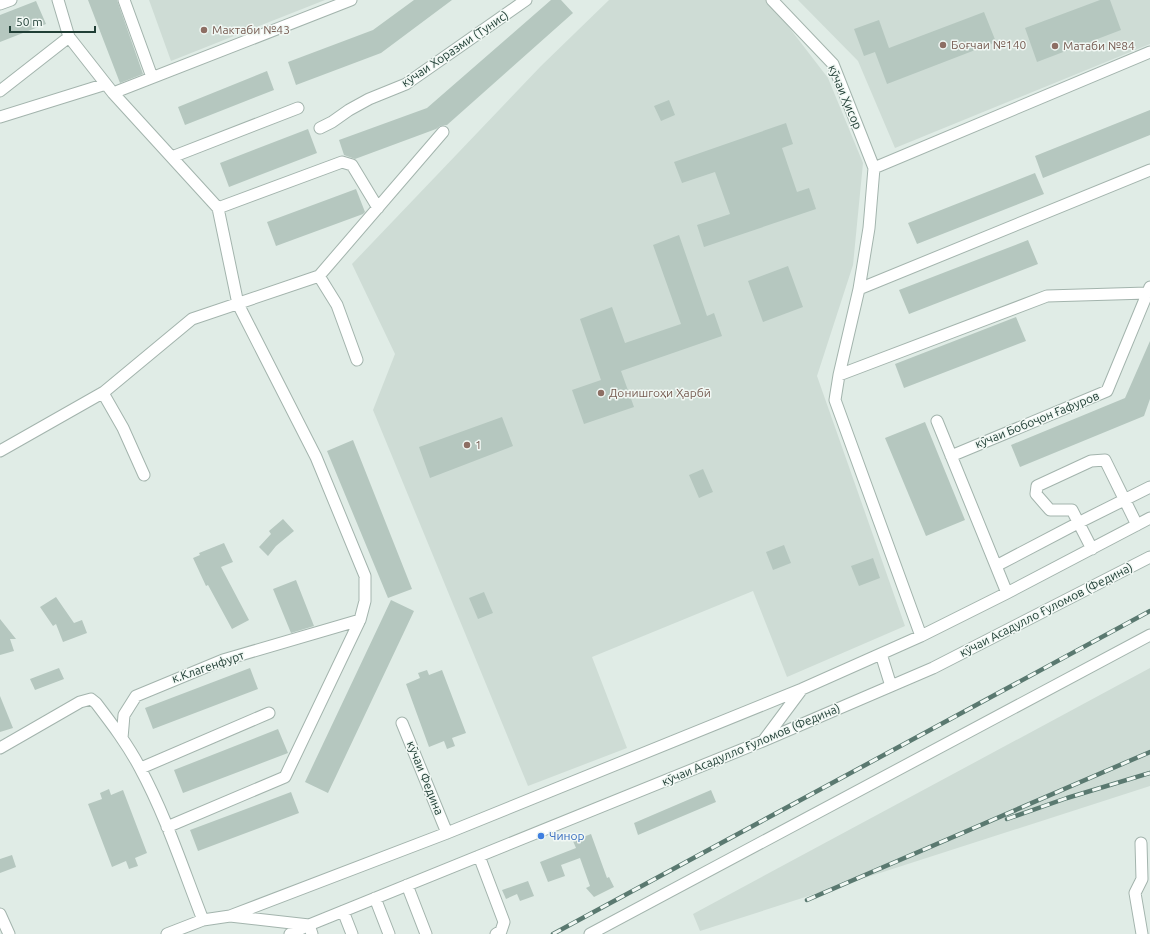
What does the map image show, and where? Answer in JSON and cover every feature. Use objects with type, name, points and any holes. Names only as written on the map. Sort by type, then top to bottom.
[{"type":"street","points":[[0,4],[12,0]]},
{"type":"street","points":[[58,0],[69,37],[109,88],[218,208],[238,304],[316,457],[365,576],[366,596],[360,620],[285,777],[167,827]]},
{"type":"street","points":[[124,0],[152,77]]},
{"type":"street","points":[[0,117],[152,77],[352,0]]},
{"type":"street","name":"кӯчаи Хоразми (Тунис)","points":[[320,128],[332,122],[348,110],[369,99],[406,84],[526,0]]},
{"type":"street","name":"кӯчаи Ҳисор","points":[[772,0],[833,64],[874,168]]},
{"type":"street","points":[[0,92],[69,37]]},
{"type":"street","points":[[921,636],[835,400],[839,375],[859,289],[869,228],[874,168],[1150,52]]},
{"type":"street","points":[[172,157],[298,108]]},
{"type":"street","points":[[0,451],[103,393],[192,319],[320,276],[443,132]]},
{"type":"street","points":[[218,208],[342,162],[352,165],[378,208]]},
{"type":"street","points":[[859,289],[1150,170]]},
{"type":"street","points":[[320,276],[337,305],[357,360]]},
{"type":"street","points":[[839,375],[1047,296],[1148,290]]},
{"type":"street","name":"кӯчаи Бобоҷон Ғафуров","points":[[951,456],[1107,391],[1148,290]]},
{"type":"street","points":[[103,393],[123,428],[144,475]]},
{"type":"street","points":[[937,421],[1007,593]]},
{"type":"street","points":[[1092,549],[1072,510],[1050,510],[1036,494],[1038,486],[1091,461],[1105,460],[1137,525]]},
{"type":"street","points":[[996,566],[1150,487]]},
{"type":"street","points":[[230,916],[447,833],[802,689],[921,636],[1150,518]]},
{"type":"street","name":"кӯчаи Асадулло Ғуломов (Федина)","points":[[290,934],[310,930],[343,911],[763,741],[933,668],[1150,557]]},
{"type":"street","name":"к.Клагенфурт","points":[[122,738],[124,715],[136,696],[223,660],[360,620]]},
{"type":"street","points":[[590,934],[1150,635]]},
{"type":"street","points":[[880,654],[891,686]]},
{"type":"street","points":[[763,741],[802,689]]},
{"type":"street","points":[[0,748],[80,702],[91,698],[122,738],[141,768],[167,827],[203,920]]},
{"type":"street","points":[[141,768],[269,713]]},
{"type":"street","name":"кӯчаи Федина","points":[[402,723],[447,833]]},
{"type":"street","points":[[1141,843],[1142,879],[1135,893],[1142,934]]},
{"type":"street","points":[[479,856],[504,922],[501,931],[496,934]]},
{"type":"street","points":[[407,885],[426,934]]},
{"type":"street","points":[[375,898],[389,934]]},
{"type":"street","points":[[343,911],[352,934]]},
{"type":"street","points":[[0,914],[9,934]]},
{"type":"street","name":"кӯчаи Асадулло Ғуломов (Федина)","points":[[167,934],[203,920],[230,916],[310,930]]},
{"type":"shaded area","name":"Мактаби №43","points":[[149,0],[325,0],[171,61]]},
{"type":"shaded area","name":"Донишгоҳи Ҳарбӣ","points":[[609,0],[768,0],[828,78],[863,163],[853,265],[817,376],[905,626],[787,677],[753,591],[592,657],[627,748],[528,786],[373,410],[395,354],[352,264],[541,66]]},
{"type":"shaded area","points":[[798,0],[1150,0],[1150,44],[895,148],[858,61]]},
{"type":"shaded area","points":[[1150,668],[1150,786],[700,931],[693,914]]},
{"type":"building","points":[[88,0],[117,0],[143,74],[120,83]]},
{"type":"building","points":[[414,0],[452,0],[381,53],[296,85],[288,62],[373,30]]},
{"type":"building","points":[[551,0],[561,0],[573,13],[447,125],[440,126],[436,129],[355,159],[344,155],[339,140],[427,108]]},
{"type":"building","name":"Матаби №84","points":[[1100,0],[1110,0],[1121,30],[1037,62],[1025,28]]},
{"type":"building","points":[[36,1],[46,24],[0,42],[0,15]]},
{"type":"building","name":"Боғчаи №140","points":[[984,12],[996,42],[887,84],[875,52],[864,56],[854,29],[879,20],[889,48]]},
{"type":"building","points":[[267,71],[274,90],[185,125],[178,107]]},
{"type":"building","points":[[669,100],[675,115],[661,121],[654,106]]},
{"type":"building","points":[[1150,110],[1150,135],[1043,178],[1035,156]]},
{"type":"building","points":[[786,123],[793,144],[782,148],[797,192],[809,188],[816,209],[704,247],[697,225],[730,214],[715,172],[682,183],[674,162]]},
{"type":"building","points":[[308,129],[317,153],[229,187],[220,163]]},
{"type":"building","points":[[1035,173],[1044,194],[917,244],[908,223]]},
{"type":"building","points":[[356,189],[365,212],[363,214],[276,246],[267,222]]},
{"type":"building","points":[[679,235],[707,316],[714,313],[722,336],[621,371],[634,407],[584,424],[572,390],[601,380],[580,319],[612,307],[625,343],[681,324],[653,245]]},
{"type":"building","points":[[1028,240],[1038,264],[909,314],[899,290]]},
{"type":"building","points":[[788,266],[803,307],[763,322],[748,281]]},
{"type":"building","points":[[1016,317],[1026,341],[904,388],[895,364]]},
{"type":"building","points":[[1150,341],[1150,399],[1144,416],[1020,467],[1011,445],[1125,398]]},
{"type":"building","points":[[502,417],[513,446],[430,478],[419,447]]},
{"type":"building","points":[[925,422],[965,520],[926,536],[885,438]]},
{"type":"building","points":[[353,440],[412,589],[388,598],[327,451]]},
{"type":"building","points":[[703,469],[713,492],[699,498],[689,475]]},
{"type":"building","points":[[283,519],[294,531],[276,546],[268,556],[259,547],[271,534],[269,531]]},
{"type":"building","points":[[224,543],[233,562],[221,567],[249,620],[232,629],[208,585],[206,586],[193,558],[200,555],[199,553]]},
{"type":"building","points":[[784,545],[791,563],[773,570],[766,552]]},
{"type":"building","points":[[873,558],[880,578],[859,586],[851,566]]},
{"type":"building","points":[[296,580],[314,626],[291,633],[273,589]]},
{"type":"building","points":[[484,592],[493,613],[478,619],[469,598]]},
{"type":"building","points":[[56,597],[74,623],[82,620],[87,633],[63,642],[56,624],[53,626],[40,607]]},
{"type":"building","points":[[391,600],[414,611],[328,793],[305,782]]},
{"type":"building","points":[[0,619],[16,639],[10,639],[14,651],[0,655]]},
{"type":"building","points":[[59,668],[64,679],[35,690],[30,679]]},
{"type":"building","points":[[250,668],[258,689],[153,729],[145,708]]},
{"type":"building","points":[[427,670],[429,675],[442,670],[466,733],[452,738],[455,746],[447,749],[444,741],[429,747],[406,684],[420,678],[418,673]]},
{"type":"building","points":[[0,696],[13,728],[0,732]]},
{"type":"building","points":[[278,729],[288,753],[183,793],[174,770]]},
{"type":"building","points":[[109,789],[111,795],[123,790],[147,853],[135,858],[138,866],[129,869],[126,861],[112,867],[88,804],[102,799],[100,793]]},
{"type":"building","points":[[711,790],[716,802],[638,835],[634,823]]},
{"type":"building","points":[[291,792],[299,813],[198,851],[190,830]]},
{"type":"building","points":[[591,834],[607,878],[609,877],[614,887],[594,897],[586,888],[590,886],[580,858],[561,865],[565,876],[548,882],[540,862],[576,848],[573,841]]},
{"type":"building","points":[[12,855],[16,867],[0,873],[0,859]]},
{"type":"building","points":[[528,881],[534,896],[520,901],[517,894],[506,899],[502,890]]},
{"type":"railway","points":[[553,934],[1150,611]]},
{"type":"railway","points":[[807,900],[1150,752]]},
{"type":"railway","points":[[1007,819],[1067,798],[1150,773]]},
{"type":"place","name":"Мактаби №43","points":[[204,30]]},
{"type":"place","name":"Боғчаи №140","points":[[943,45]]},
{"type":"place","name":"Матаби №84","points":[[1055,46]]},
{"type":"place","name":"Донишгоҳи Ҳарбӣ","points":[[601,393]]},
{"type":"place","name":"1","points":[[467,445]]},
{"type":"place","name":"Чинор","points":[[541,836]]}]
